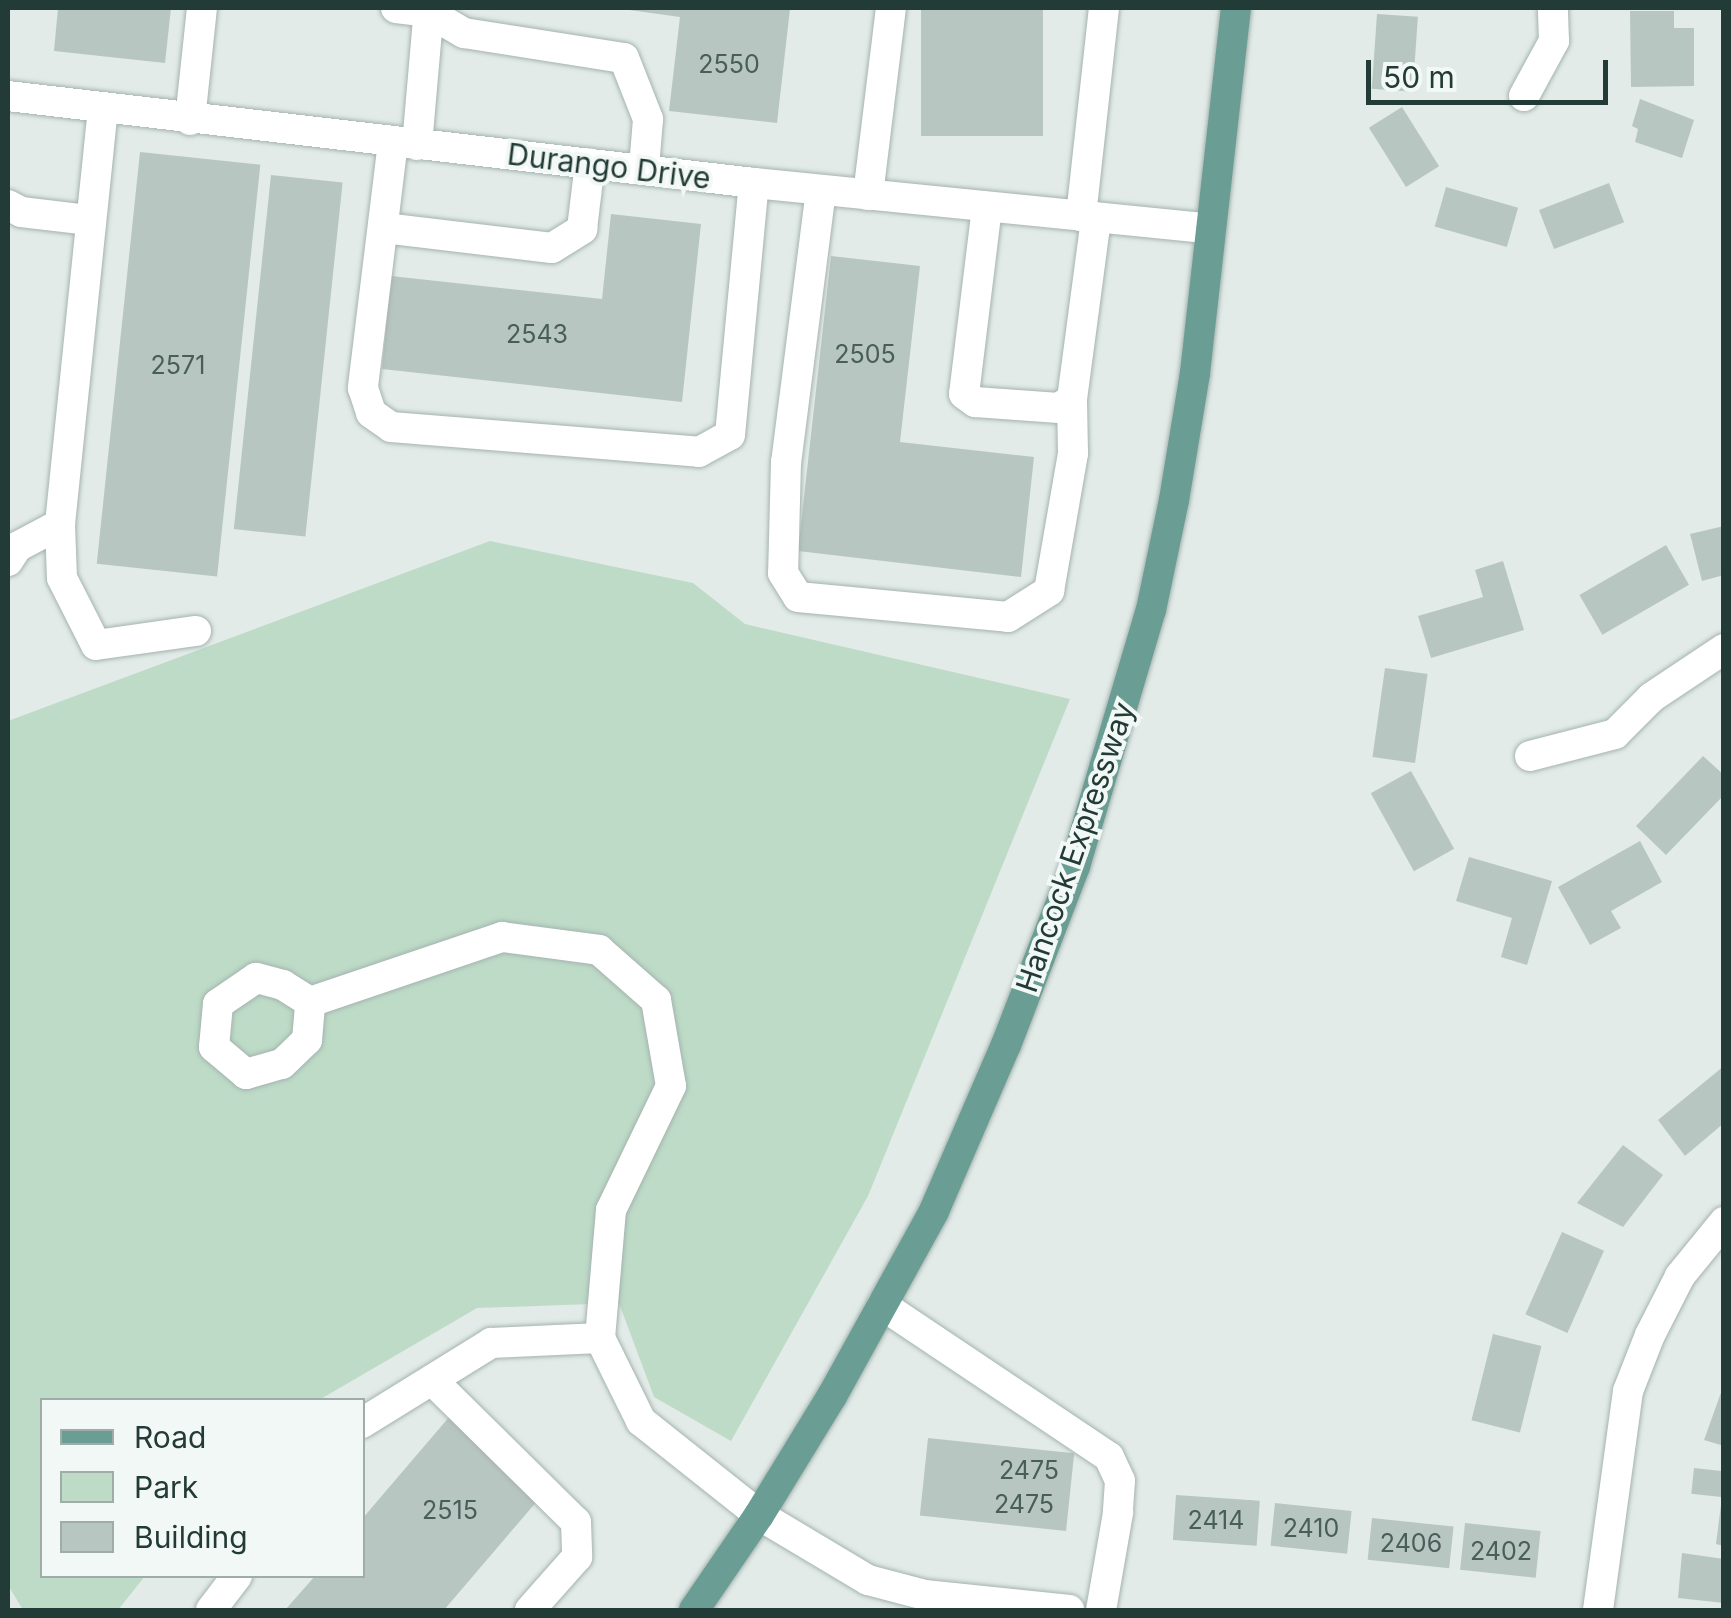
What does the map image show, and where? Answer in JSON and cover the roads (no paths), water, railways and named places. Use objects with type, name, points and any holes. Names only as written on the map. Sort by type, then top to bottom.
[{"type":"main road","name":"Hancock Expressway","points":[[694,1610],[759,1515],[934,1210],[1006,1044],[1086,828],[1150,610],[1174,500],[1236,8]]},
{"type":"street","points":[[190,120],[202,8]]},
{"type":"street","points":[[396,8],[428,10],[464,33],[624,58],[648,119],[644,168]]},
{"type":"street","points":[[868,195],[891,8]]},
{"type":"street","points":[[821,190],[786,462],[783,573],[798,597],[1008,617],[1048,591],[1073,453],[1072,399],[1104,8]]},
{"type":"street","points":[[1524,96],[1554,42],[1553,8]]},
{"type":"street","points":[[428,10],[405,143],[384,228],[363,388],[371,412],[392,428],[699,452],[730,434],[754,184]]},
{"type":"street","name":"Durango Drive","points":[[8,96],[190,120],[644,168],[754,184],[1211,229]]},
{"type":"street","points":[[103,110],[88,220],[60,524],[62,578],[96,645],[196,631]]},
{"type":"street","points":[[384,228],[552,248],[582,229],[590,163]]},
{"type":"street","points":[[8,205],[21,212],[88,220]]},
{"type":"street","points":[[988,207],[964,394],[975,402],[1059,408],[1072,399]]},
{"type":"street","points":[[8,561],[17,547],[60,524]]},
{"type":"street","points":[[1530,756],[1615,734],[1652,697],[1724,648]]},
{"type":"street","points":[[310,1002],[502,938],[599,950],[656,1000],[670,1086],[611,1210],[600,1338],[641,1421],[759,1515],[868,1580],[925,1595],[1069,1610]]},
{"type":"street","points":[[1598,1610],[1628,1391],[1650,1335],[1680,1276],[1724,1222]]},
{"type":"street","points":[[882,1305],[1109,1456],[1120,1481],[1102,1610]]},
{"type":"street","points":[[365,1421],[491,1343],[600,1338]]},
{"type":"street","points":[[432,1380],[576,1522],[577,1557],[530,1610]]},
{"type":"street","points":[[211,1610],[235,1578]]}]
